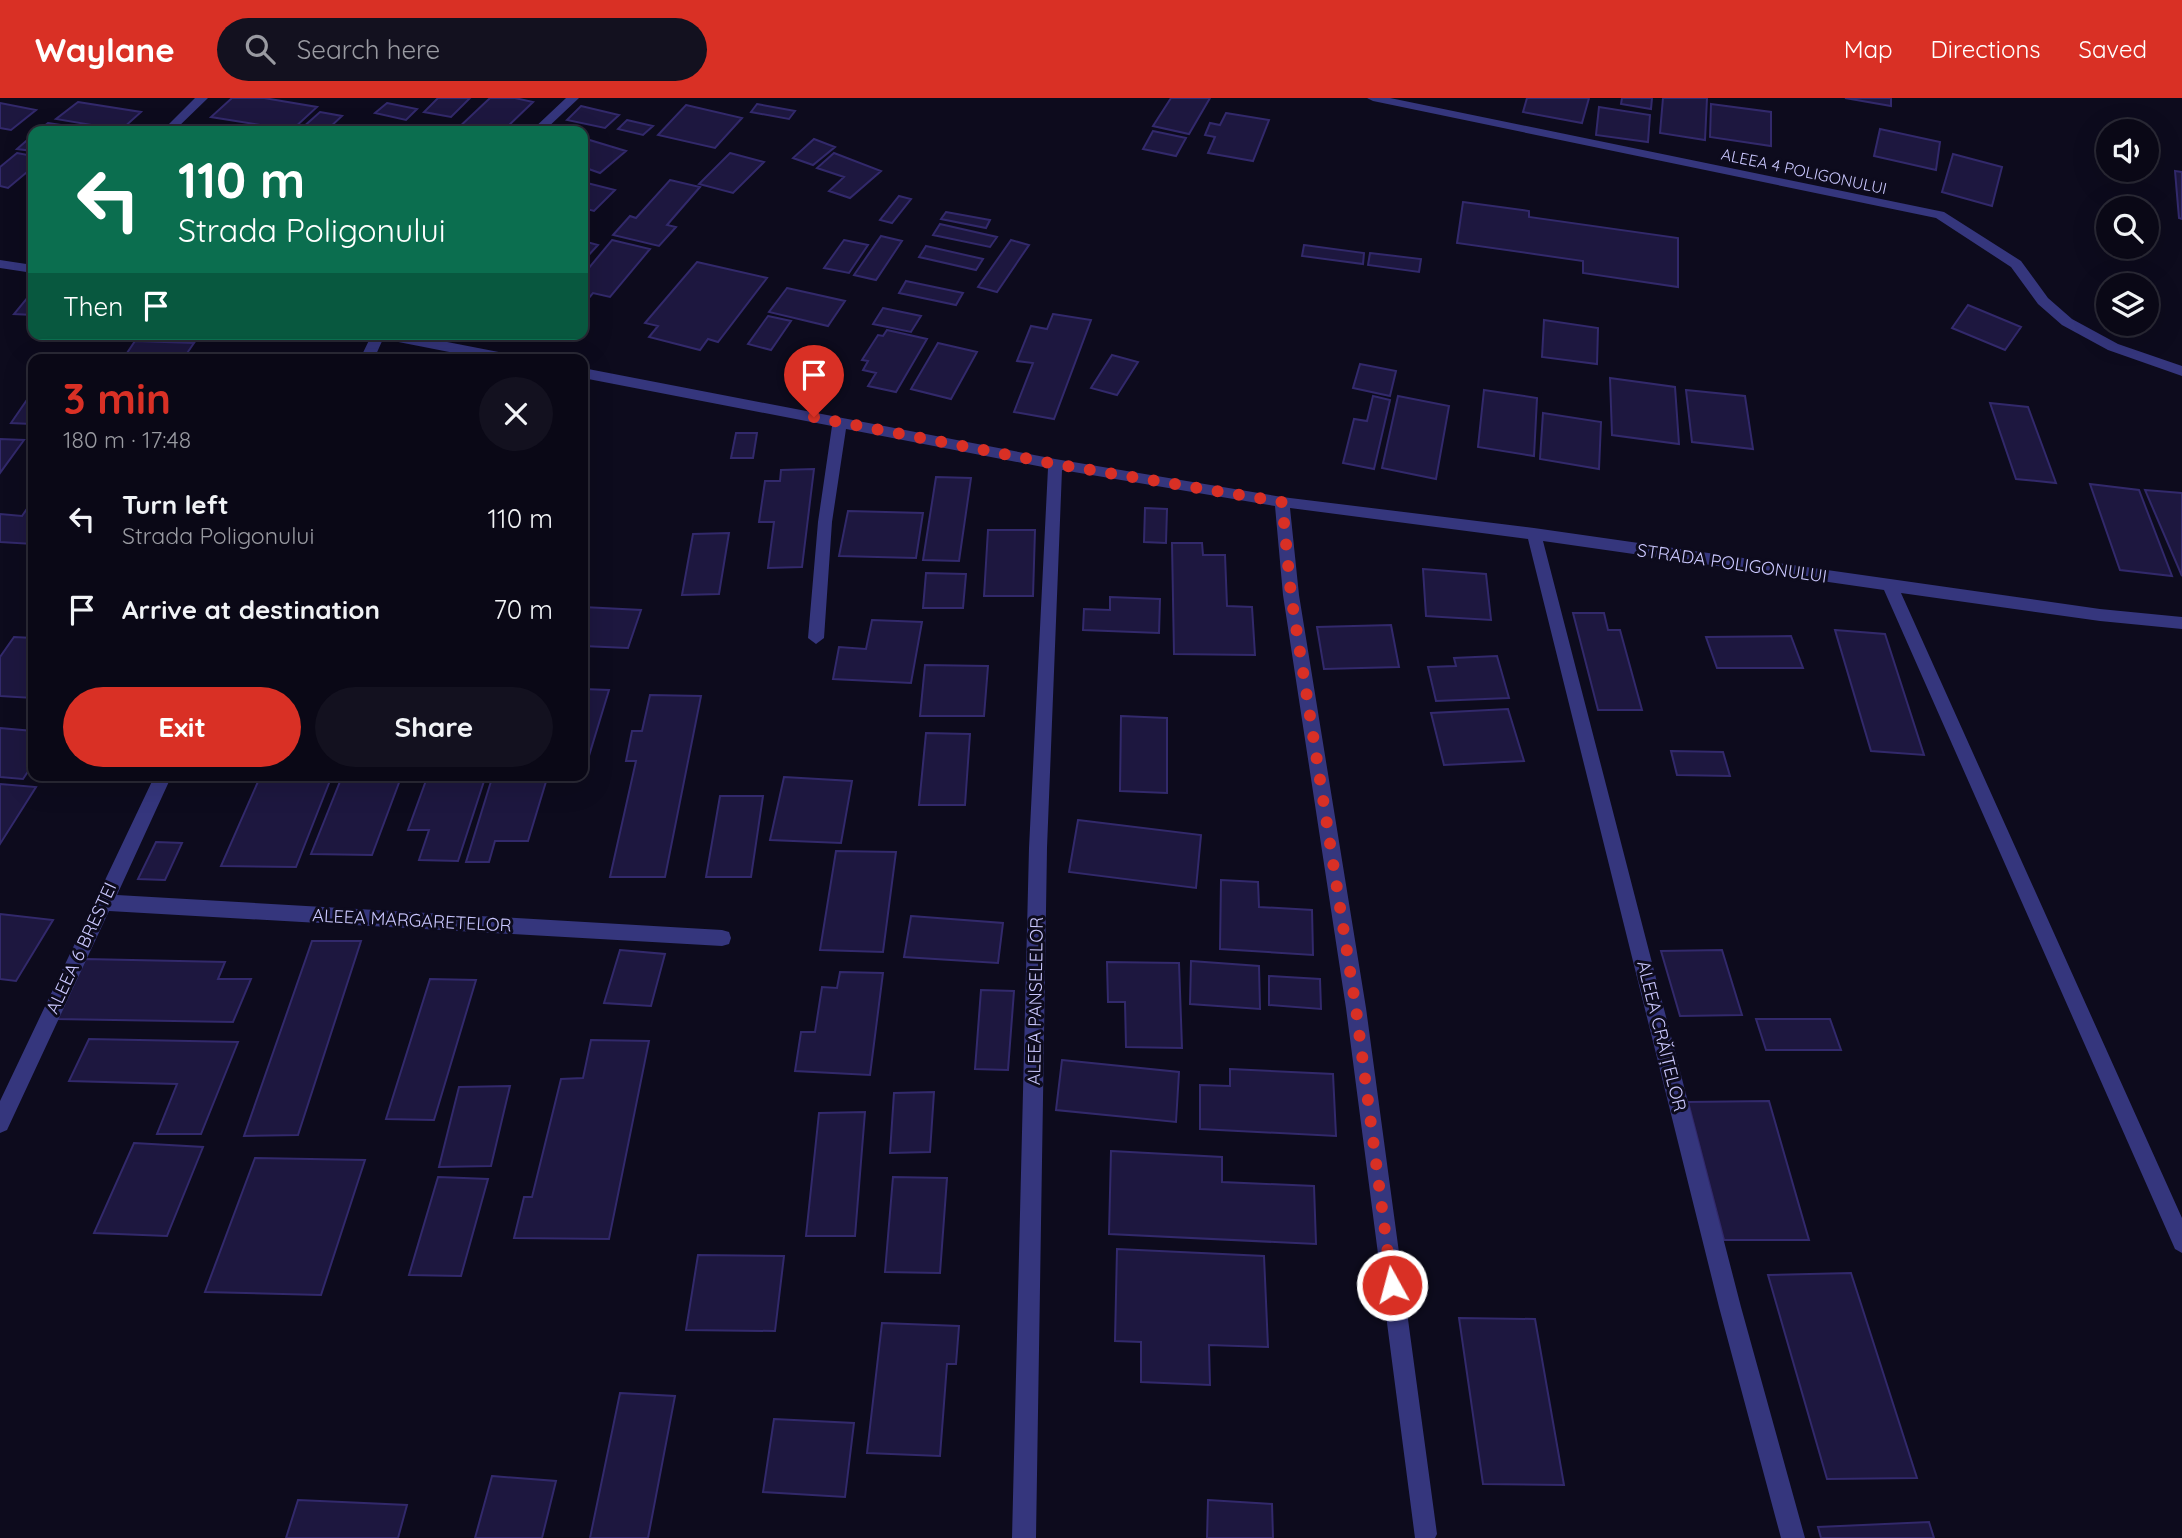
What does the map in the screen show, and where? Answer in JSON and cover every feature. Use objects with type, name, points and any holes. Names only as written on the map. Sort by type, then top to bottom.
[{"type":"street","points":[[173,126],[202,98]]},
{"type":"street","points":[[542,126],[573,98]]},
{"type":"street","name":"ALEEA 4 POLIGONULUI","points":[[1373,98],[1941,215],[2016,264],[2043,301],[2067,322],[2113,347],[2182,371]]},
{"type":"street","points":[[0,264],[28,265]]},
{"type":"street","points":[[411,340],[483,354]]},
{"type":"street","name":"STRADA POLIGONULUI","points":[[588,374],[1055,464],[1282,502],[1534,534],[2100,615],[2182,623]]},
{"type":"street","points":[[816,638],[825,522],[840,422]]},
{"type":"street","name":"ALEEA PANSELELOR","points":[[1024,1538],[1038,848],[1055,464]]},
{"type":"street","points":[[1282,502],[1291,595],[1356,1009],[1425,1534]]},
{"type":"street","name":"ALEEA CRĂIȚELOR","points":[[1534,534],[1730,1307],[1793,1538]]},
{"type":"street","points":[[1890,585],[2182,1242]]},
{"type":"street","name":"ALEEA 6 BRESTEI","points":[[0,1123],[102,901],[161,781]]},
{"type":"street","name":"ALEEA MARGARETELOR","points":[[102,901],[722,938]]},
{"type":"building","points":[[232,98],[264,98],[317,107],[296,126],[267,126],[211,117]]},
{"type":"building","points":[[438,98],[470,98],[451,117],[424,112]]},
{"type":"building","points":[[490,98],[515,98],[533,102],[508,126],[460,126]]},
{"type":"building","points":[[1171,98],[1210,98],[1189,134],[1153,126]]},
{"type":"building","points":[[1527,98],[1589,98],[1582,123],[1523,112]]},
{"type":"building","points":[[1622,98],[1652,98],[1651,109],[1621,104]]},
{"type":"building","points":[[1663,98],[1707,98],[1705,140],[1660,133]]},
{"type":"building","points":[[1845,98],[1891,98],[1891,106]]},
{"type":"building","points":[[78,102],[141,112],[125,126],[97,126],[56,119]]},
{"type":"building","points":[[0,103],[36,110],[11,130],[0,128]]},
{"type":"building","points":[[387,103],[417,109],[406,120],[375,113]]},
{"type":"building","points":[[757,104],[795,111],[789,119],[751,112]]},
{"type":"building","points":[[1711,104],[1771,112],[1771,146],[1710,137]]},
{"type":"building","points":[[686,105],[742,118],[715,148],[658,135]]},
{"type":"building","points":[[581,106],[619,115],[605,128],[567,120]]},
{"type":"building","points":[[1599,107],[1650,115],[1648,142],[1596,135]]},
{"type":"building","points":[[320,112],[342,116],[331,126],[304,126]]},
{"type":"building","points":[[1226,113],[1269,120],[1253,161],[1208,153],[1215,137],[1205,135],[1210,123],[1220,125]]},
{"type":"building","points":[[627,120],[653,126],[643,135],[618,129]]},
{"type":"building","points":[[48,123],[68,126],[44,126]]},
{"type":"building","points":[[1880,129],[1940,142],[1936,170],[1874,156]]},
{"type":"building","points":[[1153,131],[1186,138],[1176,156],[1143,149]]},
{"type":"building","points":[[28,139],[28,150],[17,149]]},
{"type":"building","points":[[814,139],[835,147],[813,165],[793,158]]},
{"type":"building","points":[[588,140],[626,151],[600,173],[588,169]]},
{"type":"building","points":[[17,153],[28,155],[28,171],[8,188],[0,186],[0,167]]},
{"type":"building","points":[[730,153],[764,162],[733,193],[699,184]]},
{"type":"building","points":[[834,153],[881,171],[850,198],[829,191],[844,177],[817,168]]},
{"type":"building","points":[[1953,154],[2002,167],[1992,206],[1942,192]]},
{"type":"building","points":[[2175,171],[2182,172],[2182,219],[2179,218]]},
{"type":"building","points":[[670,180],[700,187],[667,225],[676,227],[659,246],[613,235],[630,216],[636,218]]},
{"type":"building","points":[[588,183],[615,190],[594,211],[588,209]]},
{"type":"building","points":[[899,196],[911,199],[892,223],[880,220]]},
{"type":"building","points":[[1463,202],[1529,211],[1529,217],[1678,238],[1678,287],[1583,273],[1583,261],[1457,243]]},
{"type":"building","points":[[946,212],[990,220],[986,228],[941,219]]},
{"type":"building","points":[[940,224],[997,237],[990,247],[933,235]]},
{"type":"building","points":[[881,236],[902,241],[876,280],[854,275]]},
{"type":"building","points":[[612,240],[650,249],[610,297],[593,293],[588,299],[588,269]]},
{"type":"building","points":[[844,240],[868,245],[849,273],[824,268]]},
{"type":"building","points":[[1011,240],[1029,245],[997,292],[978,287]]},
{"type":"building","points":[[588,242],[598,245],[588,256]]},
{"type":"building","points":[[1304,245],[1364,253],[1363,264],[1302,256]]},
{"type":"building","points":[[926,246],[983,259],[976,270],[919,257]]},
{"type":"building","points":[[1370,253],[1421,259],[1419,272],[1368,265]]},
{"type":"building","points":[[697,262],[767,278],[718,342],[708,339],[700,350],[649,337],[658,326],[645,323]]},
{"type":"building","points":[[906,281],[963,293],[956,305],[899,293]]},
{"type":"building","points":[[787,288],[845,301],[828,326],[769,312]]},
{"type":"building","points":[[28,297],[28,315],[14,314]]},
{"type":"building","points":[[1968,305],[2021,327],[2005,350],[1952,328]]},
{"type":"building","points":[[883,308],[921,316],[911,332],[873,324]]},
{"type":"building","points":[[1053,314],[1091,320],[1054,419],[1014,412],[1033,363],[1017,361],[1031,326],[1047,329]]},
{"type":"building","points":[[768,316],[791,321],[771,350],[748,344]]},
{"type":"building","points":[[1544,320],[1598,328],[1597,364],[1542,357]]},
{"type":"building","points":[[887,330],[927,339],[896,392],[868,386],[876,373],[863,370],[868,361],[862,360],[878,335],[883,336]]},
{"type":"building","points":[[135,341],[194,343],[186,354],[126,354]]},
{"type":"building","points":[[938,343],[977,352],[951,399],[911,389]]},
{"type":"building","points":[[1112,355],[1138,362],[1117,395],[1091,388]]},
{"type":"building","points":[[1360,364],[1396,371],[1390,396],[1353,388]]},
{"type":"building","points":[[1610,378],[1675,387],[1679,444],[1612,435]]},
{"type":"building","points":[[1484,390],[1537,398],[1534,456],[1478,447]]},
{"type":"building","points":[[1686,390],[1745,396],[1753,449],[1692,442]]},
{"type":"building","points":[[1373,396],[1390,400],[1374,469],[1343,463],[1354,419],[1367,421]]},
{"type":"building","points":[[1398,396],[1449,406],[1436,479],[1382,468]]},
{"type":"building","points":[[28,398],[28,424],[11,423]]},
{"type":"building","points":[[1990,403],[2028,407],[2056,483],[2016,479]]},
{"type":"building","points":[[1543,413],[1601,422],[1599,469],[1540,459]]},
{"type":"building","points":[[736,433],[757,433],[753,458],[731,458]]},
{"type":"building","points":[[0,439],[24,440],[0,473]]},
{"type":"building","points":[[814,469],[802,567],[768,568],[774,522],[759,522],[765,481],[780,481],[781,470]]},
{"type":"building","points":[[936,477],[971,478],[959,561],[923,560]]},
{"type":"building","points":[[2090,484],[2139,490],[2172,576],[2120,570]]},
{"type":"building","points":[[2145,490],[2182,493],[2182,576]]},
{"type":"building","points":[[28,507],[28,544],[0,542],[0,514],[22,516]]},
{"type":"building","points":[[1145,508],[1167,509],[1166,543],[1144,542]]},
{"type":"building","points":[[848,511],[923,513],[916,558],[839,556]]},
{"type":"building","points":[[988,530],[1035,530],[1033,596],[984,596]]},
{"type":"building","points":[[729,533],[719,594],[682,595],[693,534]]},
{"type":"building","points":[[1172,543],[1202,543],[1203,555],[1225,555],[1227,606],[1252,607],[1255,655],[1174,654]]},
{"type":"building","points":[[1423,569],[1486,574],[1491,620],[1426,616]]},
{"type":"building","points":[[926,573],[966,574],[963,608],[923,608]]},
{"type":"building","points":[[1110,597],[1160,599],[1159,633],[1083,630],[1084,609],[1110,610]]},
{"type":"building","points":[[588,607],[641,610],[628,648],[588,646]]},
{"type":"building","points":[[1573,613],[1604,613],[1608,630],[1620,630],[1642,710],[1598,710]]},
{"type":"building","points":[[872,620],[922,622],[911,683],[833,679],[839,647],[866,649]]},
{"type":"building","points":[[1391,625],[1399,667],[1324,669],[1317,627]]},
{"type":"building","points":[[1835,630],[1885,634],[1924,755],[1871,751]]},
{"type":"building","points":[[1791,636],[1803,668],[1717,668],[1706,637]]},
{"type":"building","points":[[14,637],[28,638],[28,698],[0,696],[0,657]]},
{"type":"building","points":[[1497,656],[1509,698],[1436,701],[1428,667],[1456,666],[1454,658]]},
{"type":"building","points":[[925,665],[988,666],[984,716],[920,716]]},
{"type":"building","points":[[588,689],[609,690],[588,759]]},
{"type":"building","points":[[650,695],[701,696],[665,877],[610,877],[636,761],[626,761],[632,731],[642,731]]},
{"type":"building","points":[[1508,709],[1524,761],[1444,765],[1431,713]]},
{"type":"building","points":[[1121,716],[1167,718],[1167,793],[1120,791]]},
{"type":"building","points":[[0,728],[28,731],[28,772],[23,779],[0,777]]},
{"type":"building","points":[[926,733],[970,734],[965,805],[919,805]]},
{"type":"building","points":[[1671,751],[1723,752],[1730,776],[1677,775]]},
{"type":"building","points":[[784,777],[852,781],[841,843],[770,840]]},
{"type":"building","points":[[258,781],[330,781],[296,867],[221,866]]},
{"type":"building","points":[[340,781],[400,781],[372,855],[311,854]]},
{"type":"building","points":[[426,781],[484,781],[458,861],[419,860],[429,830],[408,830]]},
{"type":"building","points":[[491,781],[546,781],[528,841],[495,841],[489,862],[466,862]]},
{"type":"building","points":[[0,784],[36,787],[0,844]]},
{"type":"building","points":[[720,796],[763,796],[751,877],[706,877]]},
{"type":"building","points":[[1078,820],[1201,835],[1196,888],[1069,872]]},
{"type":"building","points":[[156,842],[182,843],[165,880],[138,879]]},
{"type":"building","points":[[836,851],[896,852],[883,952],[820,950]]},
{"type":"building","points":[[1221,880],[1258,882],[1259,907],[1312,910],[1313,955],[1220,949]]},
{"type":"building","points":[[0,914],[53,920],[16,981],[0,979]]},
{"type":"building","points":[[911,916],[1003,923],[998,963],[904,957]]},
{"type":"building","points":[[312,941],[361,941],[298,1135],[244,1136]]},
{"type":"building","points":[[620,950],[665,954],[651,1006],[604,1003]]},
{"type":"building","points":[[1722,950],[1742,1015],[1680,1016],[1661,951]]},
{"type":"building","points":[[85,959],[225,962],[218,979],[251,979],[233,1022],[56,1019]]},
{"type":"building","points":[[1191,961],[1259,966],[1260,1009],[1190,1004]]},
{"type":"building","points":[[1107,962],[1179,963],[1182,1048],[1126,1047],[1125,1002],[1108,1002]]},
{"type":"building","points":[[840,972],[883,973],[870,1075],[795,1071],[801,1032],[815,1032],[822,987],[837,988]]},
{"type":"building","points":[[1269,976],[1320,979],[1321,1009],[1269,1005]]},
{"type":"building","points":[[430,979],[476,980],[434,1120],[386,1119]]},
{"type":"building","points":[[981,990],[1014,991],[1008,1070],[975,1069]]},
{"type":"building","points":[[1756,1019],[1830,1019],[1841,1050],[1766,1050]]},
{"type":"building","points":[[89,1039],[238,1042],[201,1134],[157,1134],[177,1084],[69,1081]]},
{"type":"building","points":[[591,1040],[649,1041],[609,1239],[514,1238],[524,1197],[532,1197],[561,1079],[583,1078]]},
{"type":"building","points":[[1062,1060],[1179,1072],[1176,1122],[1056,1110]]},
{"type":"building","points":[[1230,1069],[1333,1074],[1336,1136],[1200,1129],[1200,1085],[1230,1086]]},
{"type":"building","points":[[510,1086],[491,1166],[439,1167],[459,1087]]},
{"type":"building","points":[[934,1092],[930,1152],[890,1153],[894,1093]]},
{"type":"building","points":[[1769,1101],[1809,1240],[1724,1240],[1688,1102]]},
{"type":"building","points":[[865,1112],[855,1236],[806,1236],[819,1113]]},
{"type":"building","points":[[134,1143],[203,1147],[167,1236],[94,1233]]},
{"type":"building","points":[[1111,1151],[1222,1157],[1222,1182],[1314,1186],[1316,1244],[1109,1234]]},
{"type":"building","points":[[255,1158],[365,1160],[321,1295],[205,1292]]},
{"type":"building","points":[[438,1177],[488,1179],[461,1276],[409,1275]]},
{"type":"building","points":[[893,1177],[947,1178],[940,1273],[885,1272]]},
{"type":"building","points":[[1117,1249],[1264,1256],[1268,1347],[1209,1345],[1210,1385],[1141,1382],[1141,1342],[1115,1341]]},
{"type":"building","points":[[698,1255],[784,1256],[775,1331],[686,1330]]},
{"type":"building","points":[[1851,1273],[1917,1478],[1827,1479],[1768,1275]]},
{"type":"building","points":[[1459,1318],[1535,1319],[1564,1485],[1483,1484]]},
{"type":"building","points":[[882,1323],[959,1326],[956,1364],[947,1364],[940,1456],[867,1453]]},
{"type":"building","points":[[620,1393],[675,1396],[648,1538],[590,1538]]},
{"type":"building","points":[[774,1419],[854,1423],[845,1497],[763,1492]]},
{"type":"building","points":[[492,1476],[556,1481],[542,1538],[475,1538]]},
{"type":"building","points":[[298,1500],[407,1505],[398,1538],[286,1538]]},
{"type":"building","points":[[1208,1500],[1272,1504],[1273,1538],[1207,1538]]},
{"type":"building","points":[[1929,1522],[1934,1538],[1821,1538],[1818,1527]]},
{"type":"route","points":[[814,417],[1055,464],[1282,502],[1291,595],[1356,1009],[1392,1285]]}]
